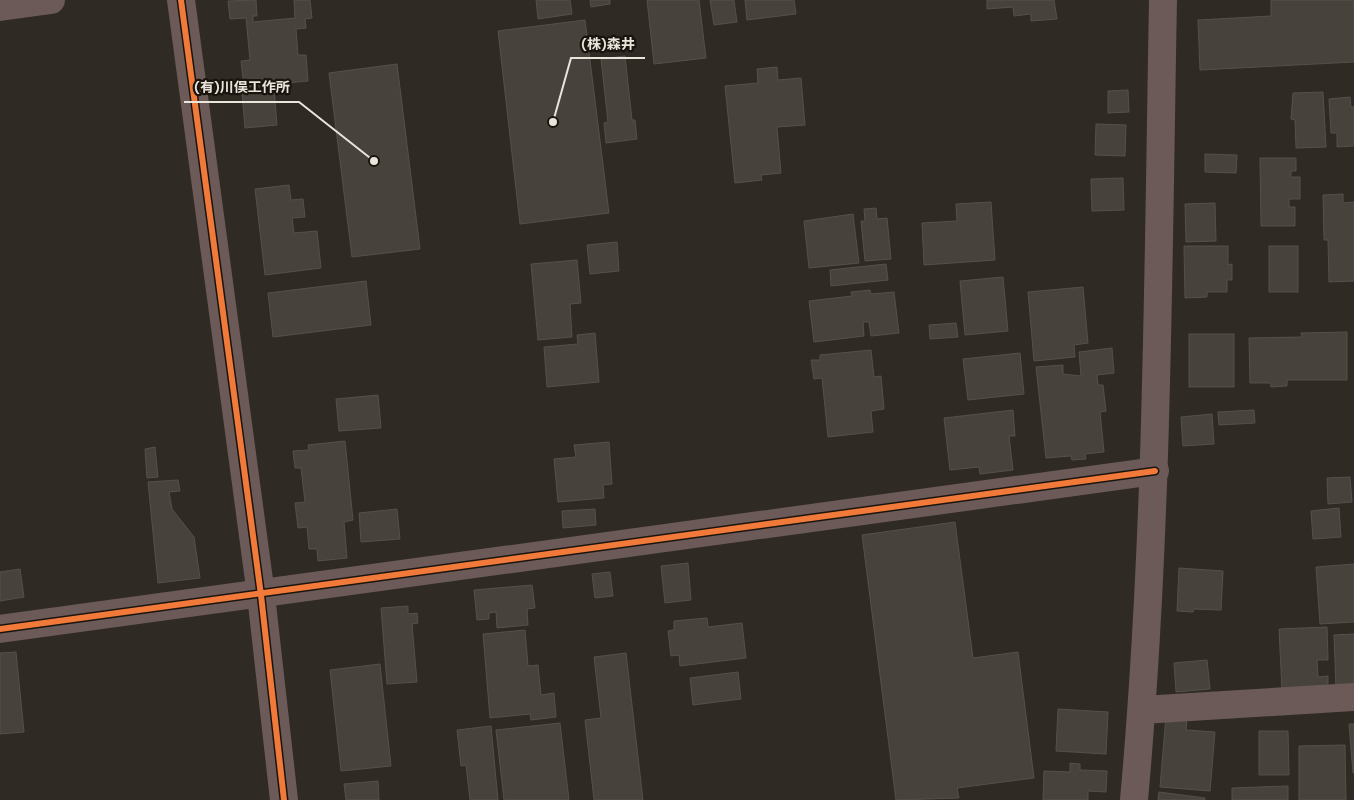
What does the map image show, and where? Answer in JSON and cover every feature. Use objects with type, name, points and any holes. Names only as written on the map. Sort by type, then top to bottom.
[{"type":"street","points":[[0,7],[51,0]]},
{"type":"street","points":[[181,0],[261,595],[284,800]]},
{"type":"street","points":[[1134,800],[1142,710],[1154,471],[1163,0]]},
{"type":"street","points":[[0,629],[261,595],[1154,471]]},
{"type":"street","points":[[1142,710],[1354,697]]},
{"type":"building","points":[[256,0],[257,16],[253,16],[253,22],[295,18],[294,0],[310,0],[312,18],[305,19],[306,28],[296,29],[298,55],[306,55],[308,81],[244,87],[241,61],[250,60],[246,18],[230,19],[228,1]]},
{"type":"building","points":[[536,0],[570,0],[572,14],[538,19]]},
{"type":"building","points":[[590,0],[610,0],[610,4],[591,7]]},
{"type":"building","points":[[647,0],[699,0],[706,58],[654,64]]},
{"type":"building","points":[[710,0],[734,0],[737,22],[714,25]]},
{"type":"building","points":[[745,0],[794,0],[796,14],[747,20]]},
{"type":"building","points":[[987,0],[1054,0],[1057,19],[1031,21],[1031,14],[1014,16],[1013,7],[987,9]]},
{"type":"building","points":[[1271,0],[1354,0],[1354,62],[1200,70],[1198,20],[1271,16]]},
{"type":"building","points":[[585,20],[609,213],[520,224],[498,31]]},
{"type":"building","points":[[625,56],[632,120],[635,120],[637,139],[606,143],[604,123],[608,122],[601,59]]},
{"type":"building","points":[[397,64],[420,249],[352,257],[329,73]]},
{"type":"building","points":[[777,67],[778,80],[801,78],[805,125],[777,127],[781,173],[761,175],[762,180],[735,183],[725,86],[758,83],[757,69]]},
{"type":"building","points":[[274,89],[277,125],[245,128],[242,92]]},
{"type":"building","points":[[1128,90],[1129,112],[1108,113],[1108,91]]},
{"type":"building","points":[[1323,92],[1326,147],[1296,148],[1295,120],[1291,119],[1293,93]]},
{"type":"building","points":[[1350,97],[1351,107],[1354,107],[1354,146],[1337,147],[1337,133],[1331,133],[1329,99]]},
{"type":"building","points":[[1096,124],[1126,125],[1125,156],[1095,155]]},
{"type":"building","points":[[1205,154],[1237,155],[1236,173],[1205,172]]},
{"type":"building","points":[[1260,158],[1296,158],[1296,171],[1291,171],[1291,177],[1300,177],[1300,199],[1289,199],[1289,207],[1295,207],[1295,226],[1261,226]]},
{"type":"building","points":[[1123,178],[1124,210],[1092,211],[1091,179]]},
{"type":"building","points":[[289,185],[291,200],[303,199],[305,217],[292,218],[294,233],[317,231],[321,268],[265,275],[255,189]]},
{"type":"building","points":[[1343,194],[1343,203],[1354,202],[1354,281],[1329,282],[1328,240],[1324,240],[1323,195]]},
{"type":"building","points":[[991,202],[995,260],[924,265],[922,223],[957,221],[956,204]]},
{"type":"building","points":[[1215,203],[1216,241],[1186,242],[1185,204]]},
{"type":"building","points":[[876,208],[877,219],[887,218],[891,259],[865,261],[861,221],[865,221],[864,209]]},
{"type":"building","points":[[853,214],[859,263],[809,268],[804,221]]},
{"type":"building","points":[[617,242],[619,271],[590,274],[587,245]]},
{"type":"building","points":[[1184,246],[1228,246],[1228,265],[1232,264],[1232,280],[1227,280],[1227,292],[1207,292],[1207,297],[1185,298]]},
{"type":"building","points":[[1269,246],[1298,246],[1298,292],[1269,292]]},
{"type":"building","points":[[577,260],[581,303],[570,304],[572,337],[538,340],[531,264]]},
{"type":"building","points":[[886,264],[888,280],[831,286],[830,270]]},
{"type":"building","points":[[1003,277],[1008,331],[965,335],[960,281]]},
{"type":"building","points":[[366,281],[371,325],[273,337],[268,293]]},
{"type":"building","points":[[1083,287],[1088,343],[1074,345],[1075,357],[1034,361],[1028,292]]},
{"type":"building","points":[[870,290],[871,294],[894,292],[899,333],[871,336],[869,322],[863,322],[864,336],[814,342],[809,301],[852,296],[851,292]]},
{"type":"building","points":[[956,323],[958,337],[930,339],[929,325]]},
{"type":"building","points":[[1347,332],[1347,380],[1287,380],[1287,386],[1271,387],[1270,383],[1250,383],[1249,338],[1302,337],[1301,333]]},
{"type":"building","points":[[595,333],[599,382],[547,387],[544,347],[578,344],[577,335]]},
{"type":"building","points":[[1189,334],[1234,334],[1234,387],[1189,387]]},
{"type":"building","points":[[1112,348],[1114,373],[1097,375],[1098,385],[1103,385],[1106,411],[1100,412],[1104,452],[1085,454],[1086,459],[1072,460],[1071,456],[1046,458],[1036,367],[1063,365],[1063,374],[1081,376],[1079,352]]},
{"type":"building","points":[[871,350],[874,377],[881,376],[884,409],[871,411],[873,432],[828,437],[822,378],[814,379],[811,360],[820,360],[820,355]]},
{"type":"building","points":[[1020,353],[1024,394],[968,400],[963,359]]},
{"type":"building","points":[[378,395],[381,428],[339,431],[336,399]]},
{"type":"building","points":[[1013,410],[1015,436],[1009,436],[1013,470],[980,474],[979,467],[950,470],[944,418]]},
{"type":"building","points":[[1254,410],[1255,423],[1219,425],[1218,412]]},
{"type":"building","points":[[1212,414],[1214,444],[1183,446],[1181,417]]},
{"type":"building","points":[[345,441],[353,520],[344,522],[347,558],[318,561],[317,549],[309,549],[307,527],[298,528],[295,503],[305,502],[301,468],[295,468],[293,451],[309,450],[308,445]]},
{"type":"building","points":[[609,442],[612,484],[603,485],[604,498],[558,502],[554,459],[576,457],[574,445]]},
{"type":"building","points":[[155,447],[158,477],[147,478],[145,449]]},
{"type":"building","points":[[1350,477],[1352,502],[1328,504],[1327,478]]},
{"type":"building","points":[[178,480],[180,491],[169,492],[172,509],[194,537],[200,578],[158,583],[148,482]]},
{"type":"building","points":[[1339,508],[1341,537],[1313,539],[1311,511]]},
{"type":"building","points":[[397,509],[400,539],[361,542],[359,513]]},
{"type":"building","points":[[595,509],[596,525],[563,528],[562,511]]},
{"type":"building","points":[[955,522],[973,658],[1018,652],[1034,778],[957,788],[959,798],[896,800],[862,535]]},
{"type":"building","points":[[688,563],[691,600],[665,603],[661,566]]},
{"type":"building","points":[[1354,564],[1354,622],[1320,624],[1316,567]]},
{"type":"building","points":[[1179,568],[1223,571],[1221,610],[1194,609],[1193,612],[1177,611]]},
{"type":"building","points":[[20,569],[24,597],[0,601],[0,572]]},
{"type":"building","points":[[610,572],[613,596],[595,598],[592,574]]},
{"type":"building","points":[[532,585],[535,608],[527,609],[528,625],[497,628],[496,612],[489,613],[489,619],[477,620],[474,590]]},
{"type":"building","points":[[408,606],[408,614],[417,613],[418,623],[412,624],[417,682],[387,684],[381,608]]},
{"type":"building","points":[[707,618],[708,627],[742,623],[746,658],[680,666],[679,655],[671,656],[668,631],[674,630],[674,621]]},
{"type":"building","points":[[1327,627],[1328,660],[1317,660],[1318,677],[1328,676],[1328,687],[1282,690],[1279,629]]},
{"type":"building","points":[[525,630],[528,666],[538,665],[541,695],[554,693],[556,717],[531,720],[530,714],[490,718],[483,634]]},
{"type":"building","points":[[1354,634],[1354,687],[1336,688],[1334,635]]},
{"type":"building","points":[[16,652],[24,732],[0,734],[0,653]]},
{"type":"building","points":[[626,653],[643,800],[594,800],[585,720],[601,718],[594,657]]},
{"type":"building","points":[[1207,660],[1210,689],[1176,692],[1174,663]]},
{"type":"building","points":[[380,664],[391,766],[341,771],[330,670]]},
{"type":"building","points":[[738,672],[741,699],[693,705],[690,678]]},
{"type":"building","points":[[1058,709],[1108,712],[1106,754],[1056,751]]},
{"type":"building","points":[[1166,716],[1187,718],[1186,730],[1215,732],[1210,791],[1160,787]]},
{"type":"building","points":[[560,723],[569,800],[504,800],[496,730]]},
{"type":"building","points":[[1349,724],[1354,724],[1354,773],[1353,773]]},
{"type":"building","points":[[491,726],[498,800],[470,800],[466,765],[461,766],[457,730]]},
{"type":"building","points":[[1259,731],[1288,731],[1289,775],[1259,775]]},
{"type":"building","points":[[1345,745],[1346,800],[1299,800],[1299,746]]},
{"type":"building","points":[[1070,763],[1080,764],[1080,770],[1107,771],[1106,792],[1088,791],[1088,800],[1043,800],[1044,771],[1070,772]]},
{"type":"building","points":[[378,781],[379,800],[346,800],[344,784]]},
{"type":"building","points":[[1288,786],[1288,800],[1232,800],[1232,788]]},
{"type":"building","points":[[1159,792],[1205,798],[1205,800],[1158,800]]},
{"type":"cycle path","points":[[181,0],[261,595],[284,800]]},
{"type":"cycle path","points":[[0,629],[1155,471]]},
{"type":"place","name":"(株)森井","points":[[553,122]]},
{"type":"place","name":"(有)川俣工作所","points":[[374,161]]}]
